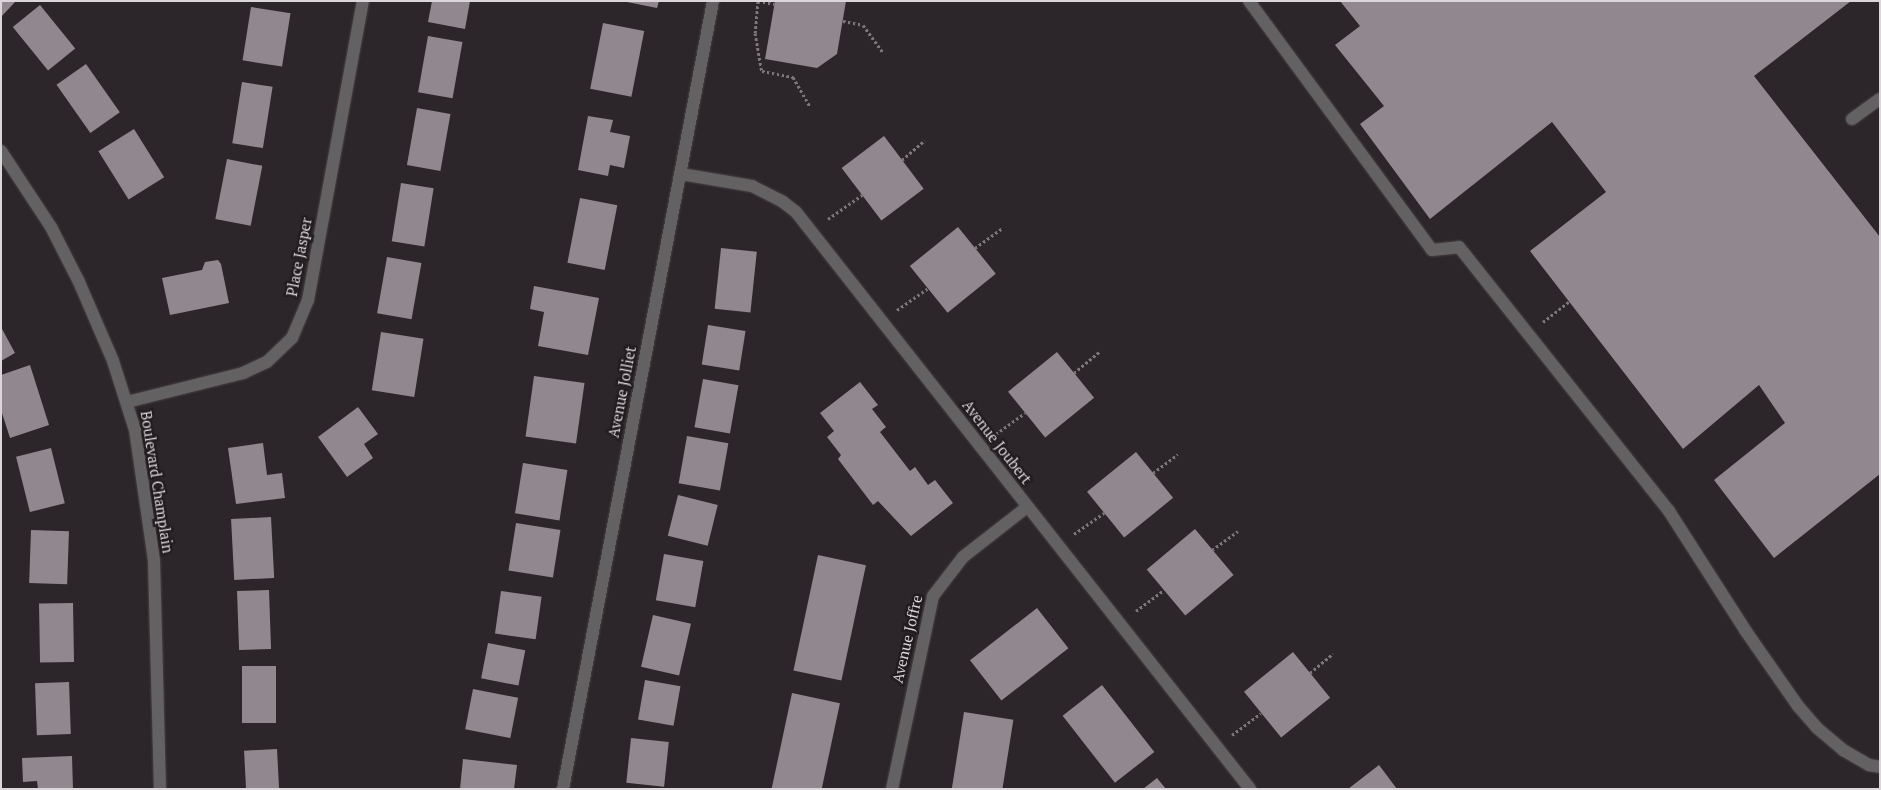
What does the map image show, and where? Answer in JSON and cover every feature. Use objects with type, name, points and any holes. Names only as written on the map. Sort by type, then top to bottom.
[{"type":"street","name":"Place Jasper","points":[[127,402],[243,373],[267,362],[292,338],[308,300],[363,1]]},
{"type":"street","name":"Avenue Jolliet","points":[[563,789],[713,1]]},
{"type":"street","points":[[1249,1],[1432,250],[1459,247],[1669,511],[1745,630],[1798,706],[1817,728],[1843,750],[1869,765],[1880,767]]},
{"type":"street","points":[[1852,119],[1880,99]]},
{"type":"street","name":"Boulevard Champlain","points":[[1,151],[65,253],[103,334],[127,402],[140,458],[154,561],[160,789]]},
{"type":"street","name":"Avenue Joubert","points":[[681,174],[733,182],[768,193],[796,212],[1250,789]]},
{"type":"street","name":"Avenue Joffre","points":[[892,789],[933,596],[963,557],[1027,507]]},
{"type":"path","points":[[775,4],[758,1],[755,33],[762,71],[793,77],[810,106]]},
{"type":"path","points":[[843,21],[863,25],[883,53]]},
{"type":"path","points":[[902,160],[925,140]]},
{"type":"path","points":[[811,230],[862,195]]},
{"type":"path","points":[[976,248],[1003,228]]},
{"type":"path","points":[[882,320],[927,289]]},
{"type":"path","points":[[1552,315],[1569,302]]},
{"type":"path","points":[[1074,373],[1099,352]]},
{"type":"path","points":[[979,446],[1025,413]]},
{"type":"path","points":[[1153,473],[1178,454]]},
{"type":"path","points":[[1058,546],[1104,513]]},
{"type":"path","points":[[1212,550],[1238,531]]},
{"type":"path","points":[[1119,624],[1164,590]]},
{"type":"path","points":[[1310,673],[1334,654]]},
{"type":"path","points":[[1216,746],[1261,713]]},
{"type":"building","points":[[1,1],[16,1],[1,17]]},
{"type":"building","points":[[432,1],[470,1],[465,29],[428,22]]},
{"type":"building","points":[[622,1],[659,1],[657,8]]},
{"type":"building","points":[[775,1],[846,1],[837,54],[817,68],[765,59]]},
{"type":"building","points":[[1340,1],[1851,1],[1754,76],[1880,237],[1880,474],[1774,558],[1714,480],[1785,423],[1759,385],[1683,449],[1530,251],[1606,192],[1552,122],[1430,219],[1360,124],[1384,106],[1335,45],[1360,26]]},
{"type":"building","points":[[40,5],[75,49],[48,71],[13,27]]},
{"type":"building","points":[[251,7],[291,13],[282,67],[243,60]]},
{"type":"building","points":[[603,23],[644,31],[631,97],[590,89]]},
{"type":"building","points":[[428,36],[462,42],[453,98],[418,92]]},
{"type":"building","points":[[86,64],[120,112],[90,133],[57,85]]},
{"type":"building","points":[[242,82],[273,87],[263,148],[232,143]]},
{"type":"building","points":[[417,108],[450,114],[440,171],[407,165]]},
{"type":"building","points":[[588,116],[613,120],[610,132],[630,136],[624,168],[610,165],[608,176],[578,170]]},
{"type":"building","points":[[134,129],[164,177],[129,200],[98,151]]},
{"type":"building","points":[[884,136],[924,189],[881,221],[842,168]]},
{"type":"building","points":[[227,159],[262,166],[251,226],[215,219]]},
{"type":"building","points":[[401,183],[434,188],[424,246],[392,241]]},
{"type":"building","points":[[580,198],[617,205],[605,270],[567,263]]},
{"type":"building","points":[[958,227],[996,274],[948,313],[910,266]]},
{"type":"building","points":[[721,248],[757,252],[750,312],[715,309]]},
{"type":"building","points":[[387,257],[421,263],[412,319],[377,313]]},
{"type":"building","points":[[218,260],[221,264],[229,303],[170,315],[162,278],[202,270],[205,262]]},
{"type":"building","points":[[534,286],[599,298],[588,355],[538,346],[544,312],[530,309]]},
{"type":"building","points":[[708,325],[746,331],[739,370],[702,365]]},
{"type":"building","points":[[1,327],[15,353],[1,361]]},
{"type":"building","points":[[381,332],[423,339],[414,397],[372,390]]},
{"type":"building","points":[[1057,352],[1094,398],[1045,437],[1008,392]]},
{"type":"building","points":[[30,365],[49,425],[10,438],[1,410],[1,375]]},
{"type":"building","points":[[534,376],[585,383],[576,444],[526,436]]},
{"type":"building","points":[[703,379],[738,385],[730,434],[694,427]]},
{"type":"building","points":[[860,382],[878,405],[872,409],[886,427],[880,432],[910,471],[915,467],[928,485],[935,480],[953,503],[911,536],[878,501],[873,505],[838,459],[841,455],[827,437],[834,431],[820,413]]},
{"type":"building","points":[[358,407],[378,434],[364,444],[373,458],[347,477],[318,437]]},
{"type":"building","points":[[687,436],[728,443],[720,491],[679,483]]},
{"type":"building","points":[[263,443],[267,475],[282,473],[285,498],[236,504],[228,448]]},
{"type":"building","points":[[51,448],[65,503],[30,512],[16,457]]},
{"type":"building","points":[[1136,452],[1173,498],[1124,537],[1087,492]]},
{"type":"building","points":[[523,463],[567,470],[559,520],[515,513]]},
{"type":"building","points":[[678,495],[718,505],[708,546],[668,536]]},
{"type":"building","points":[[271,517],[274,578],[234,580],[231,519]]},
{"type":"building","points":[[516,523],[560,530],[553,577],[508,570]]},
{"type":"building","points":[[1195,529],[1234,575],[1185,615],[1147,569]]},
{"type":"building","points":[[31,530],[69,531],[67,584],[29,583]]},
{"type":"building","points":[[664,554],[703,561],[695,607],[656,600]]},
{"type":"building","points":[[818,555],[866,565],[841,681],[793,670]]},
{"type":"building","points":[[269,590],[271,649],[239,650],[237,591]]},
{"type":"building","points":[[501,591],[542,597],[536,639],[495,634]]},
{"type":"building","points":[[73,603],[74,662],[40,663],[39,604]]},
{"type":"building","points":[[1037,608],[1068,648],[1001,701],[970,660]]},
{"type":"building","points":[[653,615],[691,624],[679,675],[641,667]]},
{"type":"building","points":[[488,643],[525,650],[518,686],[481,678]]},
{"type":"building","points":[[1293,652],[1330,698],[1281,737],[1244,692]]},
{"type":"building","points":[[242,666],[276,666],[276,723],[242,723]]},
{"type":"building","points":[[645,680],[680,686],[674,726],[638,719]]},
{"type":"building","points":[[69,682],[71,734],[37,735],[35,683]]},
{"type":"building","points":[[1102,685],[1154,752],[1115,783],[1063,716]]},
{"type":"building","points":[[473,689],[518,698],[510,738],[465,729]]},
{"type":"building","points":[[792,693],[840,703],[822,789],[772,789]]},
{"type":"building","points":[[964,712],[1013,720],[1002,789],[952,789]]},
{"type":"building","points":[[631,738],[669,742],[664,787],[626,783]]},
{"type":"building","points":[[277,749],[279,789],[246,789],[244,751]]},
{"type":"building","points":[[72,756],[73,789],[38,789],[37,781],[23,782],[22,758]]},
{"type":"building","points":[[463,759],[517,765],[514,789],[460,789]]},
{"type":"building","points":[[1379,765],[1397,789],[1348,789]]},
{"type":"building","points":[[1157,778],[1166,789],[1143,789]]}]
